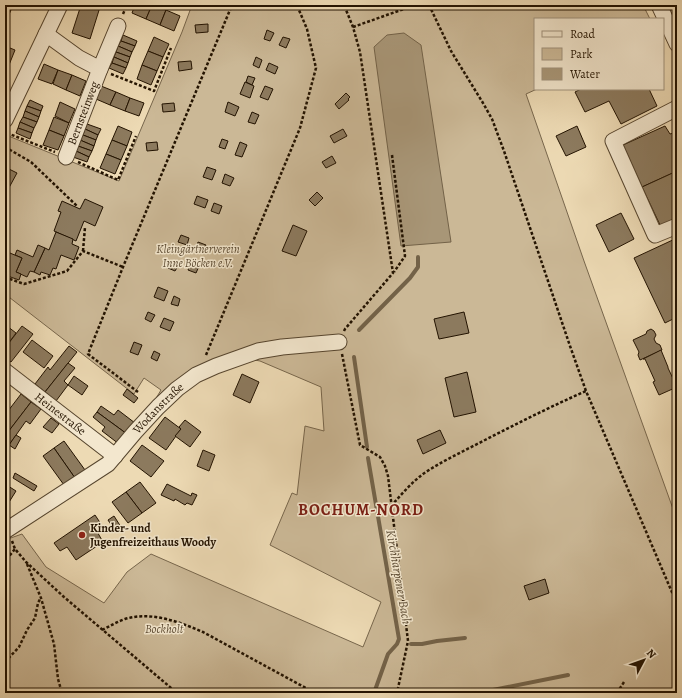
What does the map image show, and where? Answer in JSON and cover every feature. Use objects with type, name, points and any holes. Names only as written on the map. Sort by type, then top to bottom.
[{"type":"street","points":[[5,120],[60,5]]},
{"type":"street","points":[[659,5],[677,44]]},
{"type":"street","name":"Bernsteinweg","points":[[66,157],[118,26]]},
{"type":"street","name":"Bernsteinweg","points":[[46,34],[79,58],[100,69]]},
{"type":"street","points":[[677,108],[613,141],[655,235],[677,226]]},
{"type":"street","name":"Wodanstraße","points":[[6,530],[108,464],[158,407],[177,389],[196,375],[258,351],[282,347],[339,342]]},
{"type":"street","name":"Heinestraße","points":[[5,371],[115,456]]},
{"type":"path","points":[[172,5],[182,9]]},
{"type":"path","points":[[138,392],[88,354],[232,5]]},
{"type":"path","points":[[196,375],[205,358],[300,128],[316,68],[307,29],[299,10],[295,5]]},
{"type":"path","points":[[344,5],[353,27],[360,52],[393,273]]},
{"type":"path","points":[[353,27],[415,5]]},
{"type":"path","points":[[428,5],[451,51],[492,119],[586,391],[677,604]]},
{"type":"path","points":[[100,69],[154,91],[171,48]]},
{"type":"path","points":[[5,147],[31,162],[77,206]]},
{"type":"path","points":[[392,155],[405,256],[393,273],[345,329],[339,342],[360,445],[380,457],[388,476],[408,641],[397,693]]},
{"type":"path","points":[[5,276],[24,284],[67,271],[83,251],[85,227]]},
{"type":"path","points":[[83,251],[123,267]]},
{"type":"path","points":[[391,506],[414,482],[433,468],[457,454],[586,391]]},
{"type":"path","points":[[6,530],[16,549],[26,562],[102,630],[177,693]]},
{"type":"path","points":[[5,564],[6,560],[16,549]]},
{"type":"path","points":[[26,562],[41,598],[54,644],[58,680],[62,693]]},
{"type":"path","points":[[5,662],[19,647],[27,630],[35,618],[38,603],[41,598]]},
{"type":"path","points":[[102,630],[132,617],[154,616],[168,619],[203,632],[315,693]]},
{"type":"path","points":[[617,693],[624,682]]},
{"type":"green space","points":[[192,5],[643,5],[650,18],[534,18],[535,90],[526,94],[677,520],[677,691],[669,693],[5,693],[5,540],[22,534],[46,567],[104,603],[127,572],[151,554],[363,647],[381,602],[270,545],[292,493],[297,495],[305,426],[324,431],[321,387],[260,361],[249,359],[155,400],[161,390],[144,378],[134,394],[5,294],[5,136],[6,135],[119,181]]},
{"type":"water","points":[[404,33],[421,45],[451,242],[401,246],[374,47],[387,35]]},
{"type":"building","points":[[5,5],[13,5],[8,17],[5,16]]},
{"type":"building","points":[[81,5],[93,5],[100,7],[90,39],[72,33]]},
{"type":"building","points":[[135,5],[152,5],[146,19],[132,13]]},
{"type":"building","points":[[152,5],[166,10],[160,25],[146,19]]},
{"type":"building","points":[[166,10],[180,16],[174,31],[160,25]]},
{"type":"building","points":[[208,24],[208,32],[196,33],[195,25]]},
{"type":"building","points":[[267,30],[274,33],[270,41],[264,39]]},
{"type":"building","points":[[123,35],[137,41],[135,46],[121,41]]},
{"type":"building","points":[[154,37],[169,44],[163,57],[148,51]]},
{"type":"building","points":[[283,37],[290,39],[286,48],[279,45]]},
{"type":"building","points":[[121,41],[135,46],[132,52],[118,46]]},
{"type":"building","points":[[5,46],[15,50],[9,65],[5,63]]},
{"type":"building","points":[[118,46],[132,52],[130,57],[116,52]]},
{"type":"building","points":[[148,51],[163,57],[157,71],[142,65]]},
{"type":"building","points":[[116,52],[130,57],[128,63],[114,57]]},
{"type":"building","points":[[114,57],[128,63],[126,68],[112,63]]},
{"type":"building","points":[[256,57],[262,60],[259,68],[253,65]]},
{"type":"building","points":[[191,61],[192,69],[179,71],[178,62]]},
{"type":"building","points":[[112,63],[126,68],[123,74],[109,68]]},
{"type":"building","points":[[269,63],[278,67],[275,74],[266,70]]},
{"type":"building","points":[[44,64],[58,70],[52,84],[38,79]]},
{"type":"building","points":[[142,65],[157,71],[151,85],[137,79]]},
{"type":"building","points":[[58,70],[72,75],[66,90],[53,84]]},
{"type":"building","points":[[72,75],[86,81],[80,96],[66,90]]},
{"type":"building","points":[[248,76],[255,78],[252,85],[246,82]]},
{"type":"building","points":[[245,82],[254,86],[250,98],[240,94]]},
{"type":"building","points":[[101,86],[116,92],[110,105],[96,99]]},
{"type":"building","points":[[265,86],[273,89],[268,100],[260,97]]},
{"type":"building","points":[[579,90],[649,90],[657,106],[621,124],[609,101],[585,112],[575,92]]},
{"type":"building","points":[[116,92],[130,98],[125,111],[110,105]]},
{"type":"building","points":[[346,93],[350,97],[348,99],[349,100],[339,109],[335,104]]},
{"type":"building","points":[[130,98],[144,103],[139,116],[125,111]]},
{"type":"building","points":[[30,100],[43,106],[41,111],[27,106]]},
{"type":"building","points":[[60,102],[75,109],[69,123],[55,116]]},
{"type":"building","points":[[228,102],[239,107],[235,116],[225,112]]},
{"type":"building","points":[[174,103],[175,111],[163,112],[162,104]]},
{"type":"building","points":[[27,106],[41,111],[39,117],[25,111]]},
{"type":"building","points":[[25,111],[39,117],[37,122],[23,117]]},
{"type":"building","points":[[252,112],[259,115],[255,124],[248,122]]},
{"type":"building","points":[[23,117],[37,122],[34,128],[20,122]]},
{"type":"building","points":[[54,117],[69,123],[64,136],[49,130]]},
{"type":"building","points":[[20,122],[34,128],[32,133],[18,128]]},
{"type":"building","points":[[87,124],[101,129],[98,135],[85,129]]},
{"type":"building","points":[[118,126],[132,132],[127,146],[112,140]]},
{"type":"building","points":[[577,126],[586,147],[566,156],[556,136]]},
{"type":"building","points":[[665,126],[670,134],[677,132],[677,171],[642,187],[623,145]]},
{"type":"building","points":[[18,128],[32,133],[30,139],[16,133]]},
{"type":"building","points":[[85,129],[98,135],[96,140],[83,135]]},
{"type":"building","points":[[343,129],[347,136],[334,143],[330,136]]},
{"type":"building","points":[[49,130],[64,136],[58,150],[43,145]]},
{"type":"building","points":[[83,135],[96,140],[94,146],[80,140]]},
{"type":"building","points":[[222,139],[228,141],[225,149],[219,147]]},
{"type":"building","points":[[80,140],[94,146],[92,151],[78,146]]},
{"type":"building","points":[[112,140],[127,146],[121,160],[106,154]]},
{"type":"building","points":[[157,142],[158,150],[147,151],[146,143]]},
{"type":"building","points":[[240,142],[247,145],[242,157],[235,155]]},
{"type":"building","points":[[78,146],[92,151],[89,157],[76,151]]},
{"type":"building","points":[[76,151],[89,157],[87,162],[73,157]]},
{"type":"building","points":[[106,154],[121,160],[115,174],[100,168]]},
{"type":"building","points":[[332,156],[336,163],[326,168],[322,162]]},
{"type":"building","points":[[5,167],[17,173],[5,195]]},
{"type":"building","points":[[207,167],[216,170],[212,180],[203,177]]},
{"type":"building","points":[[677,171],[677,220],[661,227],[642,187]]},
{"type":"building","points":[[225,174],[234,178],[230,186],[222,183]]},
{"type":"building","points":[[317,192],[323,198],[315,206],[309,200]]},
{"type":"building","points":[[197,196],[208,200],[205,208],[194,204]]},
{"type":"building","points":[[85,199],[103,207],[95,226],[84,221],[76,241],[54,231],[61,212],[58,211],[62,201],[80,209]]},
{"type":"building","points":[[214,203],[222,206],[219,214],[211,211]]},
{"type":"building","points":[[621,213],[634,239],[609,252],[596,225]]},
{"type":"building","points":[[293,225],[307,231],[296,256],[282,251]]},
{"type":"building","points":[[56,232],[73,239],[72,244],[79,247],[74,260],[61,255],[56,269],[53,268],[50,275],[41,272],[40,275],[34,272],[45,248],[49,250]]},
{"type":"building","points":[[181,235],[189,238],[187,245],[178,242]]},
{"type":"building","points":[[677,238],[677,317],[665,323],[634,258]]},
{"type":"building","points":[[198,242],[206,245],[203,253],[195,251]]},
{"type":"building","points":[[38,245],[45,248],[34,272],[30,271],[27,277],[16,272],[22,258],[15,255],[17,250],[33,257]]},
{"type":"building","points":[[5,251],[22,258],[16,272],[21,274],[19,280],[5,275],[7,270],[5,269]]},
{"type":"building","points":[[192,260],[200,264],[196,273],[188,270]]},
{"type":"building","points":[[170,263],[178,266],[175,271],[168,268]]},
{"type":"building","points":[[158,287],[168,291],[164,301],[154,297]]},
{"type":"building","points":[[174,296],[180,299],[178,306],[171,304]]},
{"type":"building","points":[[148,312],[155,315],[151,322],[145,319]]},
{"type":"building","points":[[464,312],[469,333],[439,339],[434,319]]},
{"type":"building","points":[[164,318],[174,322],[170,331],[160,327]]},
{"type":"building","points":[[7,326],[16,333],[5,348],[5,328]]},
{"type":"building","points":[[22,326],[33,334],[11,362],[5,358],[5,348]]},
{"type":"building","points":[[651,329],[656,335],[654,339],[656,343],[660,345],[662,350],[640,360],[638,355],[639,352],[633,340],[646,334],[647,331]]},
{"type":"building","points":[[32,340],[53,356],[44,368],[23,352]]},
{"type":"building","points":[[134,342],[142,345],[138,355],[130,352]]},
{"type":"building","points":[[69,346],[77,352],[45,392],[35,384],[48,367],[50,370]]},
{"type":"building","points":[[661,350],[677,387],[659,395],[653,382],[655,381],[645,359],[643,359]]},
{"type":"building","points":[[154,351],[160,354],[157,361],[151,358]]},
{"type":"building","points":[[68,363],[75,368],[64,381],[68,385],[56,401],[45,392]]},
{"type":"building","points":[[467,372],[476,412],[454,417],[445,378]]},
{"type":"building","points":[[242,374],[259,382],[250,403],[233,395]]},
{"type":"building","points":[[74,376],[88,386],[82,395],[68,385]]},
{"type":"building","points":[[127,389],[138,398],[134,403],[123,395]]},
{"type":"building","points":[[21,394],[31,402],[5,436],[5,415]]},
{"type":"building","points":[[31,402],[41,409],[30,424],[26,421],[9,445],[5,443],[5,436]]},
{"type":"building","points":[[101,406],[114,415],[118,410],[135,423],[127,434],[97,412]]},
{"type":"building","points":[[97,412],[127,434],[119,444],[102,431],[105,427],[93,417]]},
{"type":"building","points":[[165,417],[181,429],[166,450],[149,438]]},
{"type":"building","points":[[51,418],[59,424],[52,433],[43,427]]},
{"type":"building","points":[[185,420],[201,432],[190,447],[175,436],[181,429],[179,427]]},
{"type":"building","points":[[440,430],[446,443],[423,454],[417,440]]},
{"type":"building","points":[[16,435],[21,438],[15,449],[9,445]]},
{"type":"building","points":[[64,441],[85,470],[75,478],[54,448]]},
{"type":"building","points":[[142,445],[164,461],[151,477],[130,461]]},
{"type":"building","points":[[54,448],[75,478],[64,485],[43,456]]},
{"type":"building","points":[[203,450],[215,455],[209,471],[197,466]]},
{"type":"building","points":[[15,473],[37,486],[34,491],[13,478]]},
{"type":"building","points":[[140,482],[156,503],[142,513],[126,492]]},
{"type":"building","points":[[5,484],[16,491],[6,507],[5,506]]},
{"type":"building","points":[[167,484],[191,496],[192,493],[197,495],[192,505],[187,503],[185,505],[175,499],[174,501],[161,495]]},
{"type":"building","points":[[126,492],[142,513],[128,523],[112,502]]},
{"type":"building","name":"Kinder- und Jugenfreizeithaus Woody","points":[[95,515],[101,524],[95,528],[103,542],[76,560],[67,547],[60,551],[54,543]]},
{"type":"building","points":[[114,516],[121,527],[115,531],[108,520]]},
{"type":"building","points":[[545,579],[549,593],[529,600],[524,586]]},
{"type":"waterway","name":"Kirchharpener Bach","points":[[359,330],[410,278],[418,267],[418,257]]},
{"type":"waterway","name":"Kirchharpener Bach","points":[[354,357],[367,447]]},
{"type":"waterway","name":"Kirchharpener Bach","points":[[368,458],[399,639],[397,644],[388,654],[374,693]]},
{"type":"waterway","points":[[411,644],[422,644],[465,638]]},
{"type":"waterway","points":[[478,693],[568,675]]},
{"type":"place","name":"Kinder- und Jugenfreizeithaus Woody","points":[[82,535]]},
{"type":"district","name":"BOCHUM-NORD","points":[[361,510]]},
{"type":"park label","name":"Kleingärtnerverein Inne Böcken e.V.","points":[[198,256]]},
{"type":"park label","name":"Bockholt","points":[[164,629]]}]
